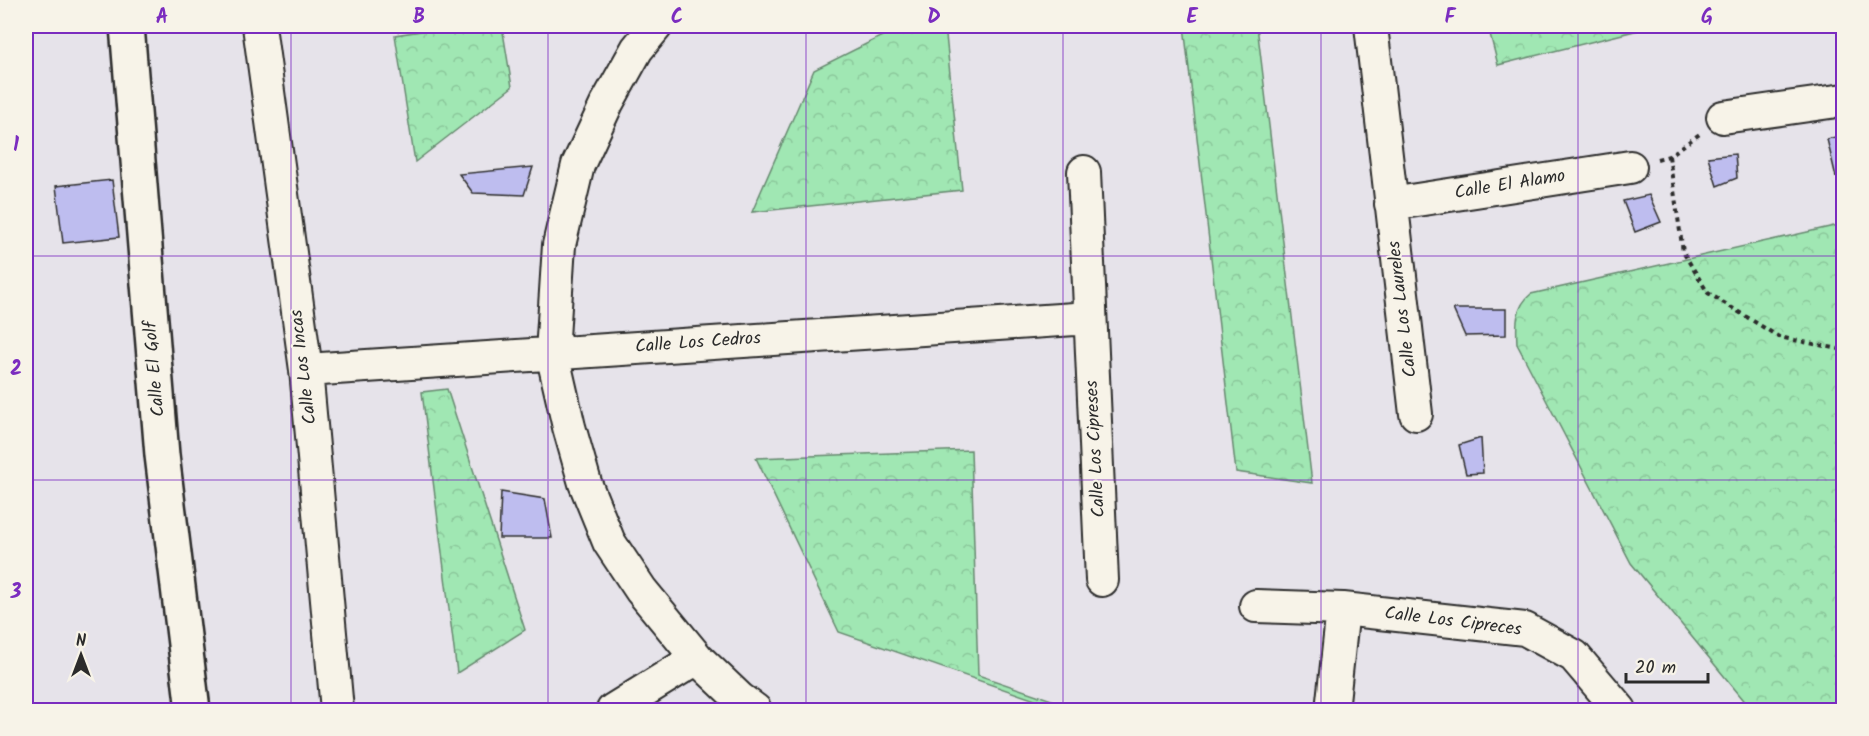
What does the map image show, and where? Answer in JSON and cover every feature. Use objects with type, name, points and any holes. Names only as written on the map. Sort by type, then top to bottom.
[{"type":"street","name":"Calle El Golf","points":[[128,26],[162,454],[193,711]]},
{"type":"street","name":"Calle Los Incas","points":[[259,26],[306,370],[337,711]]},
{"type":"street","points":[[656,26],[632,58],[607,103],[578,165],[559,246],[552,353],[585,483],[609,542],[641,590],[697,658],[755,711]]},
{"type":"street","name":"Calle Los Laureles","points":[[1371,26],[1416,414]]},
{"type":"street","points":[[1723,117],[1844,100]]},
{"type":"street","name":"Calle El Alamo","points":[[1390,204],[1630,166]]},
{"type":"street","name":"Calle Los Cipreses","points":[[1084,172],[1102,580]]},
{"type":"street","name":"Calle Los Cedros","points":[[306,370],[1090,318]]},
{"type":"street","name":"Calle Los Cipreces","points":[[1256,606],[1343,609],[1525,629],[1574,656],[1620,711]]},
{"type":"street","points":[[1332,711],[1343,609]]},
{"type":"street","points":[[614,711],[697,658]]},
{"type":"path","points":[[1723,117],[1669,156],[1683,252],[1708,293],[1742,315],[1779,337],[1844,350]]},
{"type":"green space","points":[[454,26],[502,26],[512,87],[415,162],[395,35]]},
{"type":"green space","points":[[902,26],[945,26],[962,190],[752,212],[814,70]]},
{"type":"green space","points":[[1184,26],[1257,26],[1312,483],[1236,472]]},
{"type":"green space","points":[[1488,26],[1655,26],[1498,65]]},
{"type":"green space","points":[[1843,224],[1843,710],[1752,710],[1631,563],[1517,344],[1519,310],[1531,294]]},
{"type":"green space","points":[[447,389],[525,630],[457,673],[422,392]]},
{"type":"green space","points":[[971,450],[978,675],[1081,710],[1064,710],[839,632],[756,458]]},
{"type":"building","points":[[1844,135],[1844,175],[1836,177],[1827,139]]},
{"type":"building","points":[[1735,154],[1737,178],[1717,186],[1708,157]]},
{"type":"building","points":[[533,167],[524,195],[473,193],[459,174]]},
{"type":"building","points":[[112,180],[119,237],[63,243],[56,186]]},
{"type":"building","points":[[1649,195],[1661,222],[1635,232],[1623,201]]},
{"type":"building","points":[[1453,309],[1506,309],[1506,335],[1465,336]]},
{"type":"building","points":[[1481,438],[1483,473],[1466,474],[1459,445]]},
{"type":"building","points":[[501,492],[545,499],[552,538],[499,538]]}]
